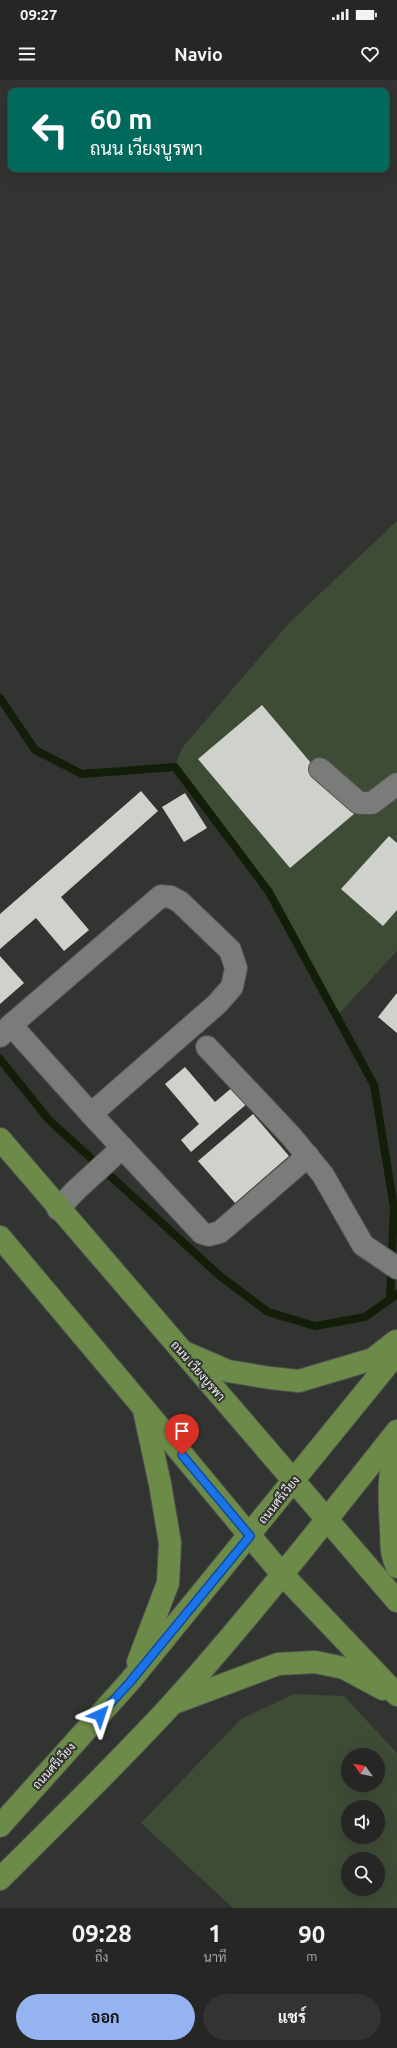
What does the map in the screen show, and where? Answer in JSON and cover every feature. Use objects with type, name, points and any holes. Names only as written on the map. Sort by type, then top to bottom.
[{"type":"main road","name":"ถนน เวียงบูรพา","points":[[0,1139],[179,1350],[397,1601]]},
{"type":"main road","points":[[0,1237],[282,1574],[397,1695]]},
{"type":"main road","points":[[179,1350],[228,1371],[299,1381],[373,1359],[397,1340]]},
{"type":"main road","name":"ถนนศรีเวียง","points":[[0,1825],[130,1682],[294,1482],[397,1353]]},
{"type":"main road","points":[[130,1682],[168,1583],[170,1543],[160,1484],[142,1406]]},
{"type":"main road","points":[[0,1879],[76,1804],[172,1703],[327,1520],[397,1430]]},
{"type":"main road","points":[[397,1442],[391,1462],[388,1493],[391,1552],[397,1567]]},
{"type":"main road","points":[[172,1703],[278,1664],[315,1662],[344,1668],[381,1687],[397,1699]]},
{"type":"street","points":[[320,769],[359,803],[372,803],[397,784]]},
{"type":"street","points":[[91,1114],[217,1004],[232,986],[236,968],[230,950],[180,902],[171,897],[161,896],[4,1032],[91,1114],[117,1152],[202,1233],[209,1235],[220,1232],[308,1156]]},
{"type":"street","points":[[207,1047],[308,1156],[323,1175],[363,1246],[397,1268]]},
{"type":"street","points":[[58,1209],[117,1152]]},
{"type":"green space","points":[[397,521],[397,951],[337,1016],[269,892],[175,767],[182,748],[290,622]]},
{"type":"green space","points":[[294,1694],[344,1696],[397,1753],[397,1908],[233,1908],[141,1823],[241,1719]]},
{"type":"building","points":[[262,705],[354,814],[290,868],[198,759]]},
{"type":"building","points":[[141,791],[158,811],[61,897],[89,930],[64,951],[36,918],[0,949],[0,914]]},
{"type":"building","points":[[185,793],[207,828],[184,842],[162,807]]},
{"type":"building","points":[[389,836],[397,843],[397,910],[383,926],[341,889]]},
{"type":"building","points":[[0,956],[24,983],[0,1004]]},
{"type":"building","points":[[397,993],[397,1033],[378,1017]]},
{"type":"building","points":[[185,1067],[215,1102],[234,1086],[249,1102],[191,1152],[181,1140],[199,1124],[165,1084]]},
{"type":"building","points":[[253,1114],[289,1156],[235,1203],[198,1161]]},
{"type":"waterway","points":[[0,698],[35,750],[82,774],[175,767],[269,892],[374,1085],[394,1208],[390,1299]]},
{"type":"waterway","points":[[0,1059],[49,1120],[220,1276],[268,1312],[315,1326],[365,1317],[397,1294]]},
{"type":"route","points":[[100,1715],[130,1682],[250,1536],[182,1455]]}]
